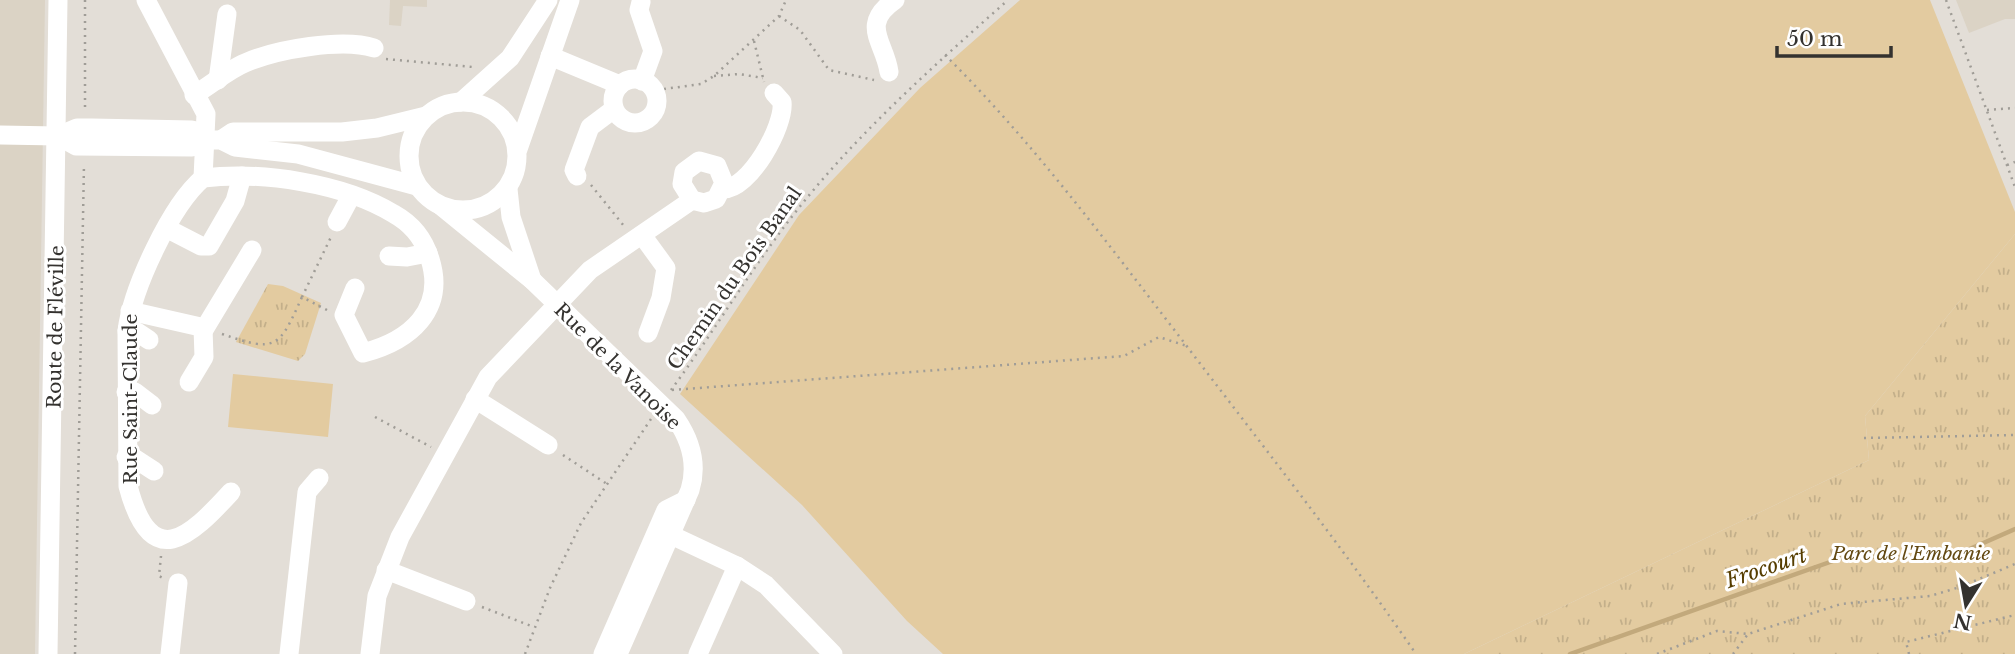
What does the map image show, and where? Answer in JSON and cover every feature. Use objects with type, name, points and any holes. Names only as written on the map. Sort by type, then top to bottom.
[{"type":"street","name":"Route de Fléville","points":[[48,654],[58,0]]},
{"type":"street","points":[[146,0],[206,114],[209,140],[203,178],[242,176],[299,182],[351,196],[385,209],[405,221],[423,241],[428,253],[434,292],[423,320],[397,341],[363,353],[345,319],[345,310],[355,288]]},
{"type":"street","points":[[461,102],[490,77],[525,39],[548,0]]},
{"type":"street","points":[[426,116],[415,131],[409,149],[410,169],[417,186],[425,196],[441,206],[464,211],[481,208],[496,201],[508,189],[514,177],[518,149],[570,0]]},
{"type":"street","points":[[884,76],[876,32],[882,11],[895,0]]},
{"type":"street","points":[[641,2],[639,10],[653,51],[648,85],[654,111],[644,121],[630,123],[618,115],[613,99],[620,85],[631,80],[648,85]]},
{"type":"street","points":[[218,80],[228,14]]},
{"type":"street","points":[[194,95],[246,62],[342,43],[358,43],[374,48]]},
{"type":"street","points":[[550,56],[620,85]]},
{"type":"street","points":[[723,189],[732,189],[739,184],[760,161],[783,107],[768,86]]},
{"type":"street","points":[[0,135],[58,136],[76,146],[85,137],[192,147],[233,132],[361,130],[426,116],[442,106],[461,102],[481,104],[498,114],[507,124],[518,149]]},
{"type":"street","points":[[577,176],[574,170],[590,127],[614,109]]},
{"type":"street","points":[[209,140],[235,147],[298,154],[417,186]]},
{"type":"street","points":[[370,654],[377,596],[386,570],[475,399],[505,356],[590,270],[638,238],[665,215],[692,200],[710,202],[723,189],[724,176],[717,166],[706,160],[693,163],[684,172],[682,184],[692,200]]},
{"type":"street","points":[[168,229],[201,246],[209,246],[235,201],[242,176]]},
{"type":"street","name":"Rue Saint-Claude","points":[[165,539],[145,527],[138,517],[128,486],[127,331],[140,280],[188,195],[203,178]]},
{"type":"street","name":"Rue de la Vanoise","points":[[508,189],[511,217],[532,280]]},
{"type":"street","points":[[337,222],[351,196]]},
{"type":"street","name":"Rue de la Vanoise","points":[[441,206],[532,280],[556,304],[666,397],[691,447],[692,481],[686,500],[618,654]]},
{"type":"street","points":[[638,238],[666,268],[661,298],[648,333]]},
{"type":"street","points":[[189,382],[204,358],[204,328],[252,250]]},
{"type":"street","points":[[389,256],[407,257],[428,253]]},
{"type":"street","points":[[130,311],[204,328]]},
{"type":"street","points":[[127,331],[137,332],[149,340]]},
{"type":"street","points":[[126,392],[135,392],[152,404]]},
{"type":"street","points":[[475,399],[548,445]]},
{"type":"street","points":[[126,457],[134,458],[153,471]]},
{"type":"street","points":[[289,654],[307,492],[319,478]]},
{"type":"street","points":[[165,539],[186,536],[196,529],[231,492]]},
{"type":"street","points":[[603,654],[666,510],[686,500]]},
{"type":"street","points":[[671,535],[737,566],[766,585],[834,654]]},
{"type":"street","points":[[698,654],[737,566]]},
{"type":"street","points":[[386,570],[466,600]]},
{"type":"street","points":[[170,654],[178,583]]},
{"type":"path","points":[[75,654],[85,0]]},
{"type":"path","points":[[648,85],[701,84],[714,76],[779,16],[786,0]]},
{"type":"path","points":[[1946,0],[2015,187]]},
{"type":"path","name":"Chemin du Bois Banal","points":[[525,654],[570,545],[607,484],[750,274],[824,177],[901,94],[1006,1]]},
{"type":"path","points":[[779,16],[800,30],[829,70],[884,76]]},
{"type":"path","points":[[754,41],[768,86]]},
{"type":"path","points":[[374,48],[387,59],[451,62],[483,68],[490,77]]},
{"type":"path","points":[[945,55],[998,107],[1187,346],[1363,577],[1416,654]]},
{"type":"path","points":[[714,76],[739,75],[768,86]]},
{"type":"path","points":[[1987,110],[2015,108]]},
{"type":"path","points":[[2007,165],[2015,162]]},
{"type":"path","points":[[577,176],[597,189],[638,238]]},
{"type":"path","points":[[204,328],[248,343],[265,345],[285,334],[337,222]]},
{"type":"path","points":[[302,297],[345,319]]},
{"type":"path","points":[[666,397],[1124,356],[1159,337],[1187,346]]},
{"type":"path","points":[[375,417],[445,454]]},
{"type":"path","points":[[1864,438],[2015,435]]},
{"type":"path","points":[[548,445],[607,484]]},
{"type":"path","points":[[165,539],[159,576],[178,583]]},
{"type":"path","points":[[1657,654],[1717,631],[1748,634],[1848,603],[1930,596],[1961,587],[2015,564]]},
{"type":"path","points":[[466,600],[534,627]]},
{"type":"path","points":[[1909,654],[1906,642],[2015,615]]},
{"type":"path","points":[[1733,654],[1748,634]]},
{"type":"shaded area","points":[[0,0],[45,0],[35,654],[0,654]]},
{"type":"shaded area","points":[[390,0],[427,0],[427,7],[403,6],[401,26],[389,25]]},
{"type":"shaded area","points":[[1956,0],[2015,0],[2015,19],[2005,19],[1969,33]]},
{"type":"green space","points":[[1020,0],[1930,0],[2015,212],[2015,234],[1865,416],[1869,460],[1464,654],[943,654],[907,621],[802,505],[680,394],[799,215],[920,88]]},
{"type":"green space","name":"Parc de l'Embanie","points":[[2015,234],[2015,654],[1464,654],[1869,460],[1865,416]]},
{"type":"green space","points":[[268,284],[283,286],[321,303],[305,354],[298,361],[236,342]]},
{"type":"green space","points":[[233,374],[333,384],[328,437],[228,427]]},
{"type":"waterway","name":"Frocourt","points":[[1570,654],[1847,556],[1947,559],[2015,529]]}]
